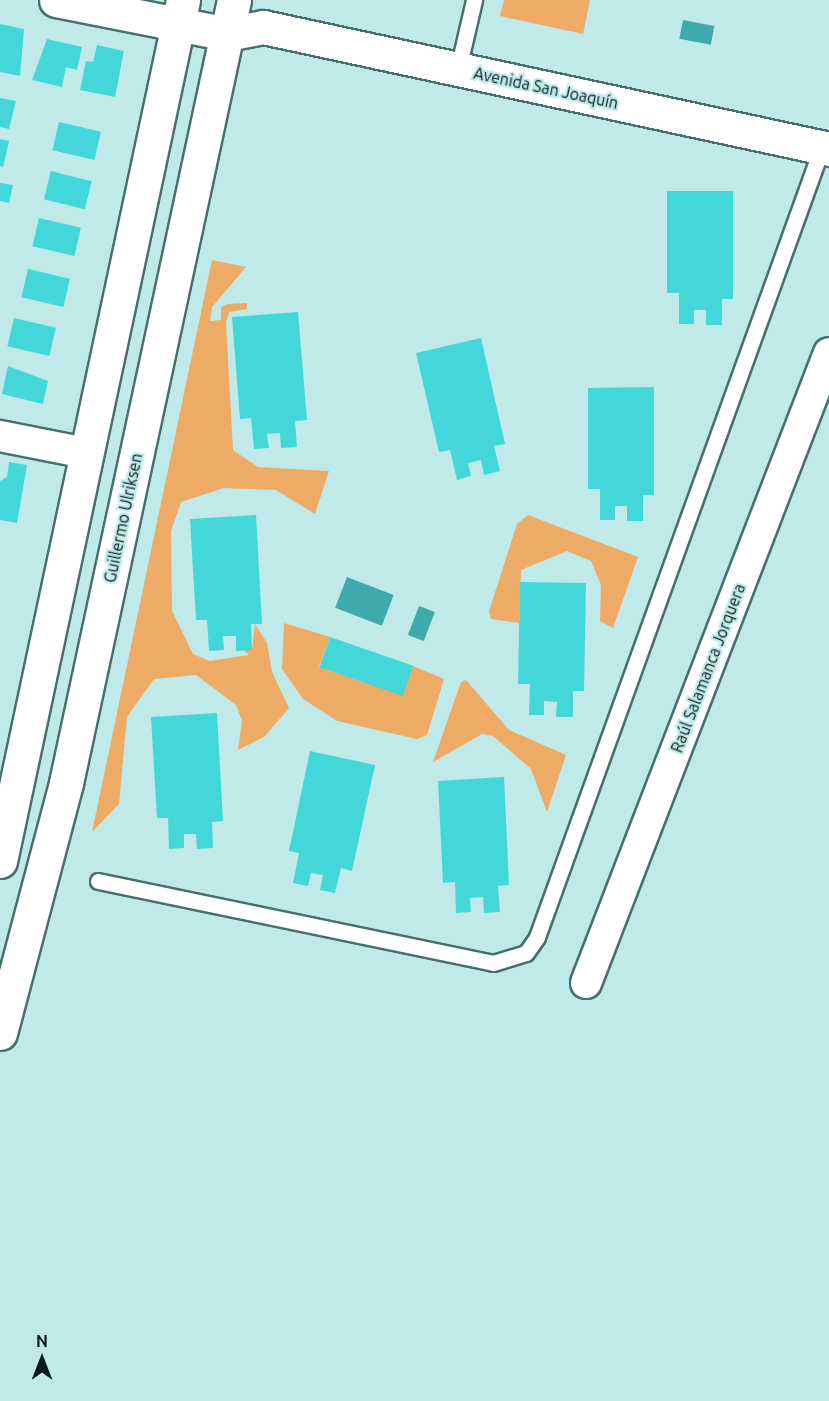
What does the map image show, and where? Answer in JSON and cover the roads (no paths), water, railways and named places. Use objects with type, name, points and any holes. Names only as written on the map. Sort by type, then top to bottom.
[{"type":"main road","points":[[56,0],[180,14],[227,34],[263,27]]},
{"type":"main road","points":[[236,0],[263,27]]},
{"type":"main road","name":"Guillermo Ulriksen","points":[[0,1033],[66,783],[236,0]]},
{"type":"main road","points":[[0,861],[9,772],[86,453],[180,14]]},
{"type":"main road","name":"Avenida San Joaquín","points":[[263,27],[825,148]]},
{"type":"main road","points":[[158,116],[189,135],[200,162]]},
{"type":"street","name":"Raúl Salamanca Jorquera","points":[[586,983],[829,353]]},
{"type":"street","points":[[0,436],[86,453]]},
{"type":"lane","points":[[458,69],[474,0]]},
{"type":"lane","points":[[98,881],[493,963],[526,953],[537,938],[825,148]]},
{"type":"water","points":[[683,20],[714,26],[711,45],[679,39]]},
{"type":"water","points":[[347,577],[394,595],[382,626],[335,608]]},
{"type":"water","points":[[419,606],[435,612],[424,641],[408,635]]}]
